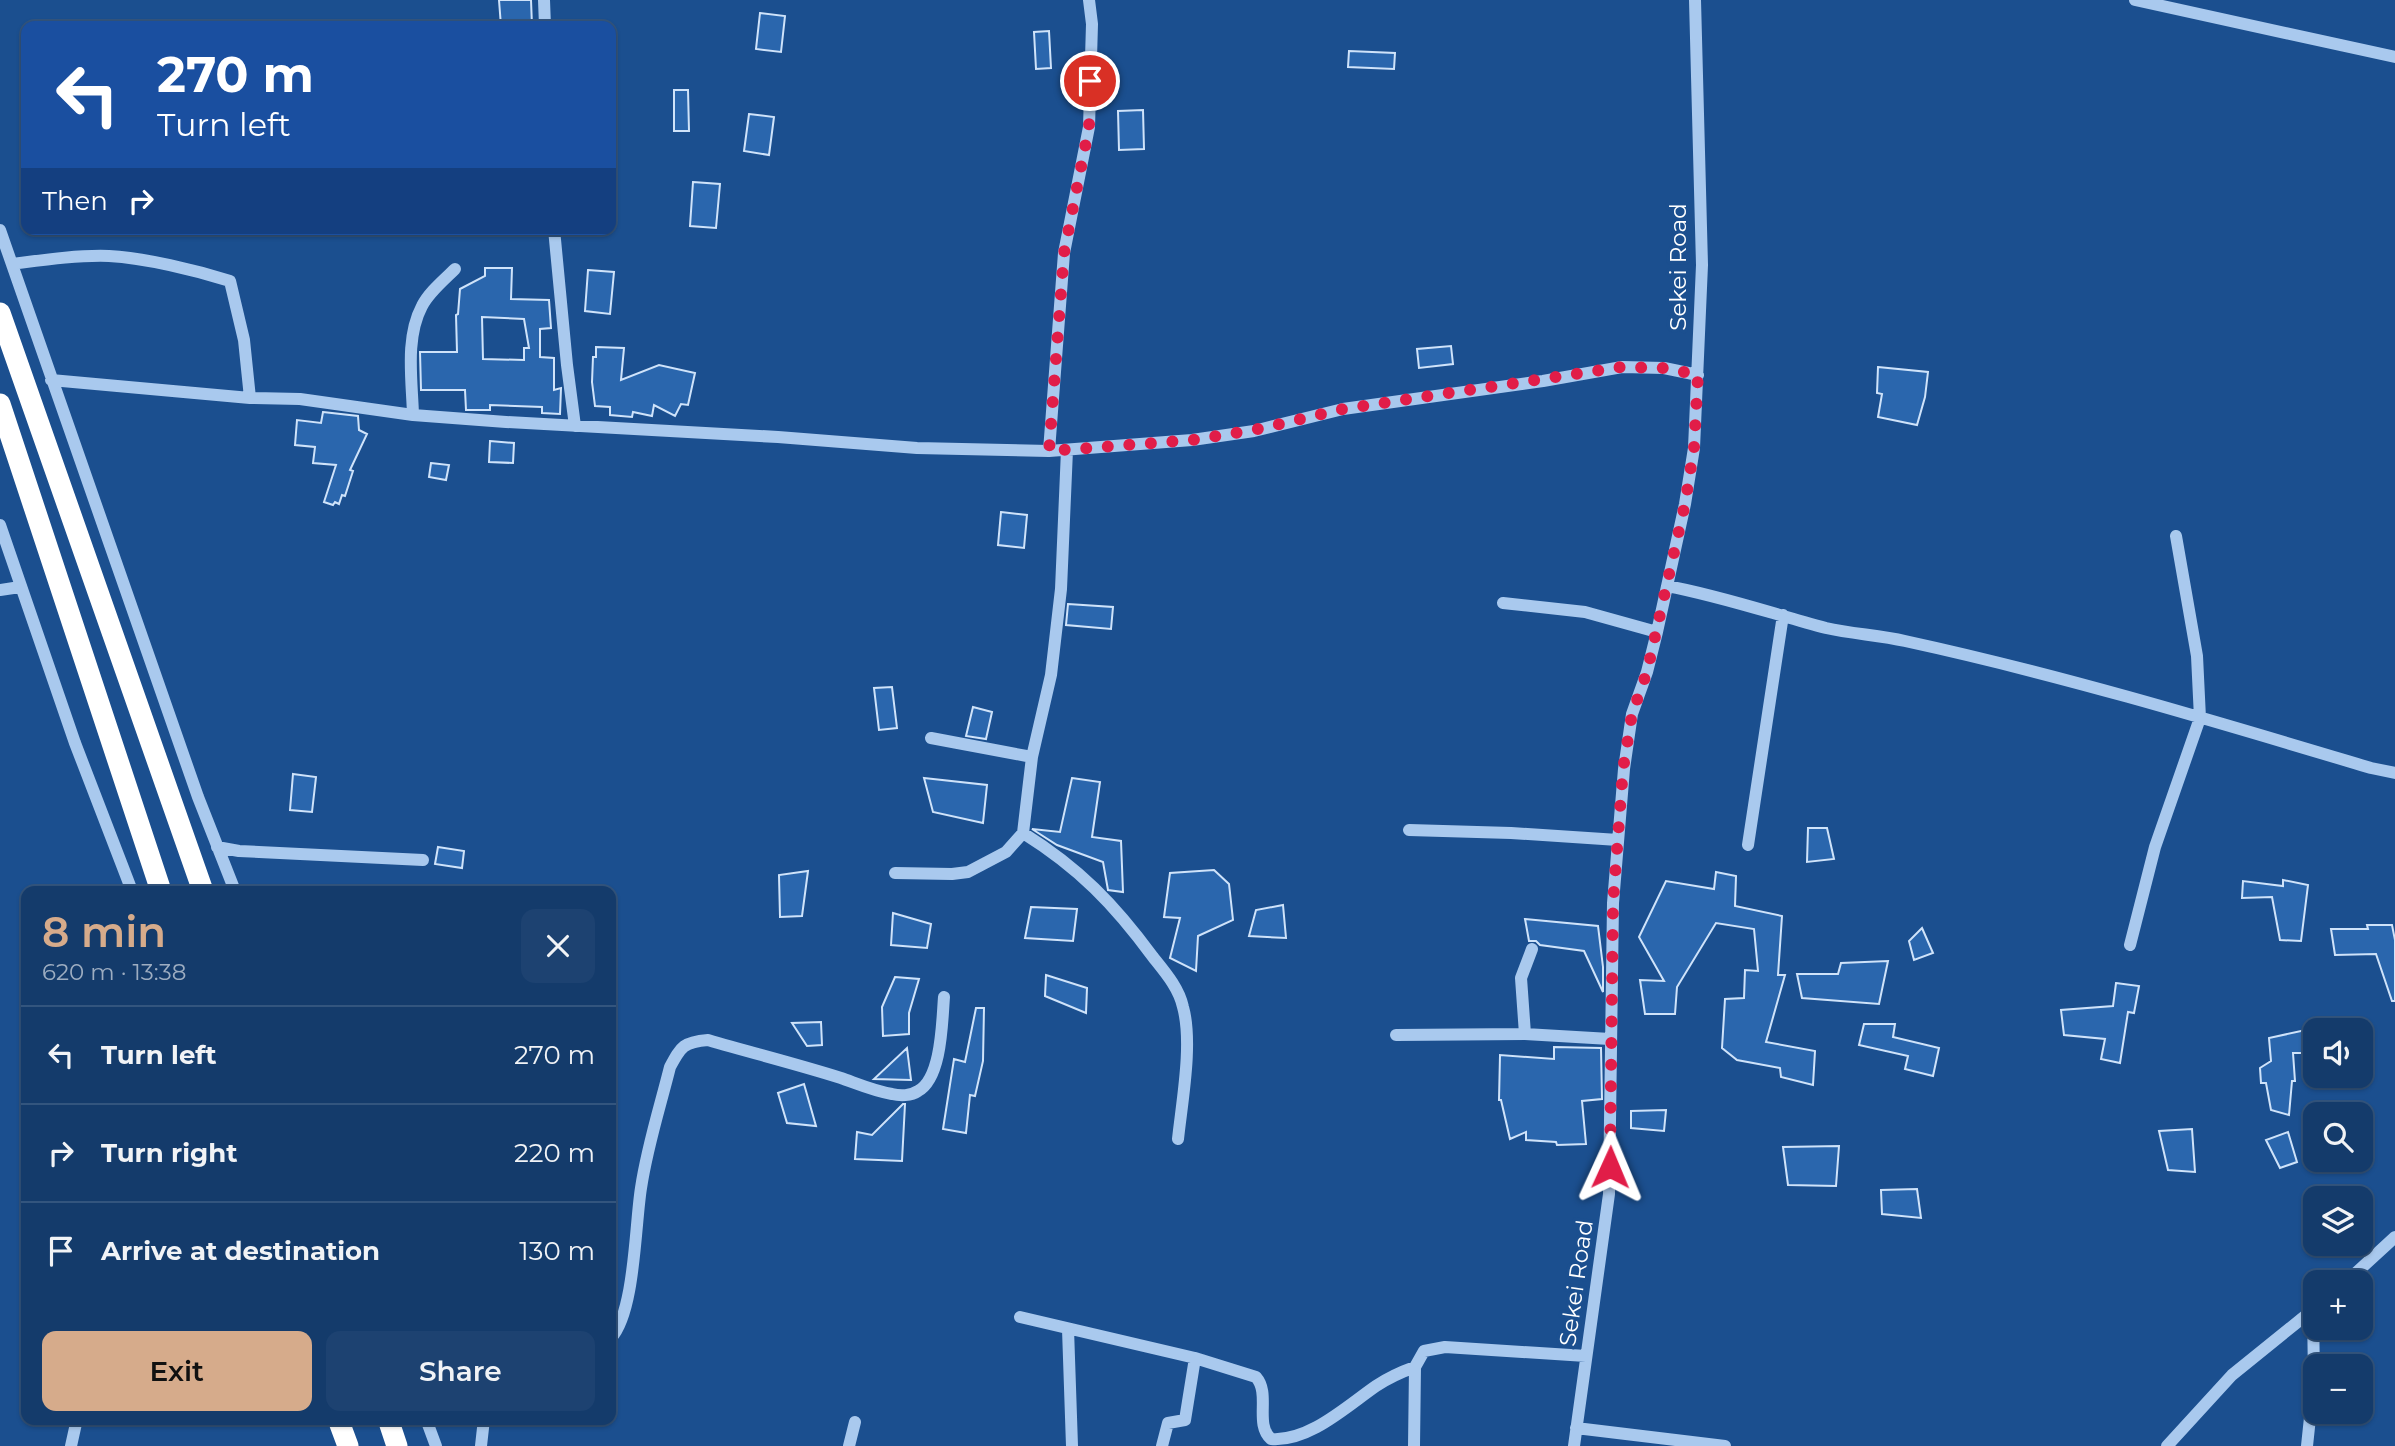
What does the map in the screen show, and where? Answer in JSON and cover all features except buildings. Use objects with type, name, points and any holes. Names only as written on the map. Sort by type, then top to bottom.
[{"type":"highway","points":[[0,313],[201,886]]},
{"type":"highway","points":[[0,404],[159,886]]},
{"type":"highway","points":[[340,1425],[348,1446]]},
{"type":"highway","points":[[390,1425],[397,1446]]},
{"type":"street","points":[[544,0],[545,21]]},
{"type":"street","points":[[1049,451],[1064,253],[1089,127],[1089,0]]},
{"type":"street","name":"Sekei Road","points":[[1574,1446],[1609,1194],[1613,903],[1623,769],[1632,714],[1657,632],[1694,448],[1702,265],[1695,0]]},
{"type":"street","points":[[2135,0],[2395,57]]},
{"type":"street","points":[[0,230],[51,380],[233,886]]},
{"type":"street","points":[[555,235],[575,426]]},
{"type":"street","points":[[12,264],[109,256],[230,281],[244,340],[250,398]]},
{"type":"street","points":[[413,415],[413,331],[422,306],[455,269]]},
{"type":"street","points":[[51,380],[250,398],[300,399],[413,415],[917,448],[1049,451],[1192,440],[1254,430],[1343,409],[1622,367],[1664,368],[1698,375]]},
{"type":"street","points":[[895,873],[968,872],[1006,852],[1023,833],[1032,757],[1051,675],[1061,589],[1068,450]]},
{"type":"street","points":[[0,525],[75,743],[130,886]]},
{"type":"street","points":[[2130,945],[2155,847],[2200,718],[2197,656],[2176,536]]},
{"type":"street","points":[[1667,586],[1828,628],[1904,641],[2007,666],[2371,768],[2395,772]]},
{"type":"street","points":[[0,590],[20,587]]},
{"type":"street","points":[[1503,603],[1585,612],[1657,632]]},
{"type":"street","points":[[1748,845],[1783,615]]},
{"type":"street","points":[[931,738],[1032,757]]},
{"type":"street","points":[[1409,830],[1618,840]]},
{"type":"street","points":[[1023,833],[1058,856],[1103,895],[1131,926],[1172,982],[1183,1005],[1186,1034],[1178,1139]]},
{"type":"street","points":[[217,847],[240,851],[423,860]]},
{"type":"street","points":[[1525,1034],[1521,978],[1532,949]]},
{"type":"street","points":[[616,1332],[621,1325],[626,1305],[641,1186],[670,1068],[679,1050],[689,1042],[708,1040],[875,1091],[896,1095],[909,1094],[923,1087],[935,1069],[944,996]]},
{"type":"street","points":[[1396,1035],[1525,1034],[1610,1039]]},
{"type":"street","points":[[2359,1270],[2395,1237]]},
{"type":"street","points":[[1020,1317],[1195,1358],[1259,1379],[1264,1429],[1268,1437],[1277,1439],[1319,1426],[1388,1378],[1415,1367]]},
{"type":"street","points":[[2167,1446],[2232,1375],[2303,1318]]},
{"type":"street","points":[[1068,1329],[1072,1446]]},
{"type":"street","points":[[2307,1446],[2314,1380],[2314,1340]]},
{"type":"street","points":[[1414,1446],[1415,1367],[1424,1351],[1446,1347],[1586,1356]]},
{"type":"street","points":[[1162,1446],[1168,1423],[1185,1420],[1195,1358]]},
{"type":"street","points":[[849,1446],[855,1422]]},
{"type":"street","points":[[71,1446],[77,1425]]},
{"type":"street","points":[[428,1425],[436,1446]]},
{"type":"street","points":[[481,1446],[483,1425]]},
{"type":"street","points":[[1576,1428],[1725,1446]]},
{"type":"route","points":[[1090,81],[1089,127],[1064,253],[1049,451],[1192,440],[1254,430],[1343,409],[1622,367],[1648,366],[1698,375],[1694,448],[1685,504],[1647,672],[1632,714],[1623,769],[1613,903],[1610,1167]]}]
